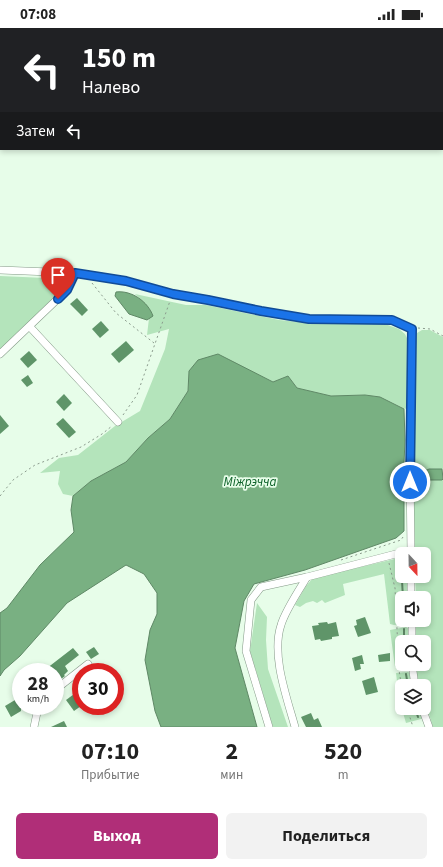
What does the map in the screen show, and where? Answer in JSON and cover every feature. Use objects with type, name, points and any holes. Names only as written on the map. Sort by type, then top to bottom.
[{"type":"street","points":[[0,270],[85,274],[126,281],[173,294],[261,311],[309,319],[392,320],[412,329],[410,468],[411,547]]},
{"type":"street","points":[[0,354],[67,290],[75,273]]},
{"type":"street","points":[[30,327],[118,422]]},
{"type":"street","points":[[269,727],[246,651],[251,600],[261,587],[395,555]]},
{"type":"street","points":[[295,727],[280,672],[278,636],[281,624],[307,577]]},
{"type":"street","points":[[64,683],[72,677]]},
{"type":"street","points":[[34,727],[37,715]]},
{"type":"street","points":[[425,715],[429,727]]},
{"type":"path","points":[[85,274],[116,313],[154,343]]},
{"type":"path","points":[[0,496],[13,480],[34,465],[81,447],[118,422],[137,395],[154,343],[173,294]]},
{"type":"path","points":[[412,329],[430,328],[443,336]]},
{"type":"path","points":[[337,562],[401,540],[405,535]]},
{"type":"path","points":[[387,557],[395,588],[400,679]]},
{"type":"path","points":[[409,715],[413,727]]},
{"type":"shaded area","points":[[0,276],[68,279],[65,289],[0,350]]},
{"type":"shaded area","points":[[135,294],[186,305],[206,305],[279,320],[309,323],[385,324],[399,329],[405,334],[408,340],[408,408],[404,409],[379,397],[365,395],[331,396],[297,388],[288,376],[273,382],[217,354],[189,371],[188,391],[170,419],[148,438],[126,462],[91,481],[73,496],[63,494],[58,484],[60,471],[40,473],[59,458],[78,455],[115,426],[140,411],[165,349],[169,329],[147,335],[150,310]]},
{"type":"shaded area","points":[[422,330],[430,330],[443,337],[443,469],[429,469],[420,471],[420,478],[429,480],[443,480],[443,727],[433,727],[429,715],[431,715],[431,679],[418,679],[417,675],[417,671],[431,671],[431,635],[416,635],[416,627],[431,627],[431,591],[416,591],[415,583],[431,583],[431,547],[415,547],[413,469],[415,347],[417,333]]},
{"type":"shaded area","points":[[395,559],[395,583],[408,583],[408,591],[395,591],[394,625],[390,624],[384,574],[343,584],[345,595],[325,603],[322,600],[317,603],[313,601],[306,603],[300,607],[295,605],[306,586],[313,578]]},
{"type":"shaded area","points":[[257,603],[267,617],[266,640],[268,669],[288,727],[273,727],[250,651]]},
{"type":"shaded area","points":[[406,627],[409,629],[409,635],[395,635],[395,667],[390,630]]},
{"type":"shaded area","points":[[408,672],[410,673],[411,679],[397,679],[396,673]]},
{"type":"shaded area","points":[[404,715],[422,715],[423,718],[421,719],[406,723]]},
{"type":"water","points":[[116,292],[128,293],[139,298],[151,311],[153,316],[147,320],[129,314],[115,296]]},
{"type":"water","name":"Міжрэчча","points":[[218,354],[273,382],[288,376],[297,388],[331,396],[365,395],[380,397],[404,409],[404,463],[401,465],[405,467],[405,476],[402,479],[404,484],[404,531],[396,538],[305,570],[254,584],[244,601],[235,648],[257,727],[161,727],[155,711],[145,660],[150,630],[157,614],[157,593],[144,574],[126,565],[67,603],[20,656],[4,670],[0,676],[0,613],[7,608],[40,565],[74,532],[71,510],[73,496],[91,481],[126,462],[148,438],[170,419],[188,391],[189,371],[198,360]]},
{"type":"water","points":[[429,469],[442,469],[443,479],[428,480],[425,478],[425,471]]},
{"type":"building","points":[[77,298],[88,310],[82,316],[70,304]]},
{"type":"building","points":[[101,321],[109,330],[100,338],[92,329]]},
{"type":"building","points":[[126,341],[134,350],[119,363],[111,354]]},
{"type":"building","points":[[29,351],[37,360],[28,368],[20,359]]},
{"type":"building","points":[[28,375],[33,383],[27,387],[21,380]]},
{"type":"building","points":[[64,394],[72,403],[64,411],[56,402]]},
{"type":"building","points":[[0,415],[9,426],[0,434]]},
{"type":"building","points":[[63,418],[76,432],[69,438],[56,424]]},
{"type":"building","points":[[365,617],[371,633],[358,637],[354,626],[357,625],[356,620]]},
{"type":"building","points":[[327,622],[328,624],[336,622],[339,636],[321,641],[320,639],[315,640],[312,626],[319,625],[318,623]]},
{"type":"building","points":[[94,647],[99,654],[91,659],[86,652]]},
{"type":"building","points":[[73,648],[79,655],[65,666],[68,671],[64,675],[64,663],[54,663]]},
{"type":"building","points":[[390,653],[390,661],[379,662],[378,655]]},
{"type":"building","points":[[362,655],[364,664],[360,664],[361,669],[355,671],[352,658]]},
{"type":"building","points":[[374,677],[378,692],[366,695],[362,681]]},
{"type":"building","points":[[72,696],[72,708],[66,700]]},
{"type":"building","points":[[12,702],[12,715],[14,715],[11,717],[5,706]]},
{"type":"building","points":[[311,713],[314,720],[318,718],[322,727],[306,727],[301,717]]},
{"type":"building","points":[[64,721],[67,727],[51,727]]},
{"type":"waterway","points":[[402,583],[403,591]]},
{"type":"waterway","points":[[404,629],[404,635]]},
{"type":"waterway","points":[[406,674],[407,679]]},
{"type":"route","points":[[58,299],[67,290],[75,273],[126,281],[173,294],[309,319],[392,320],[412,329],[410,482]]}]
